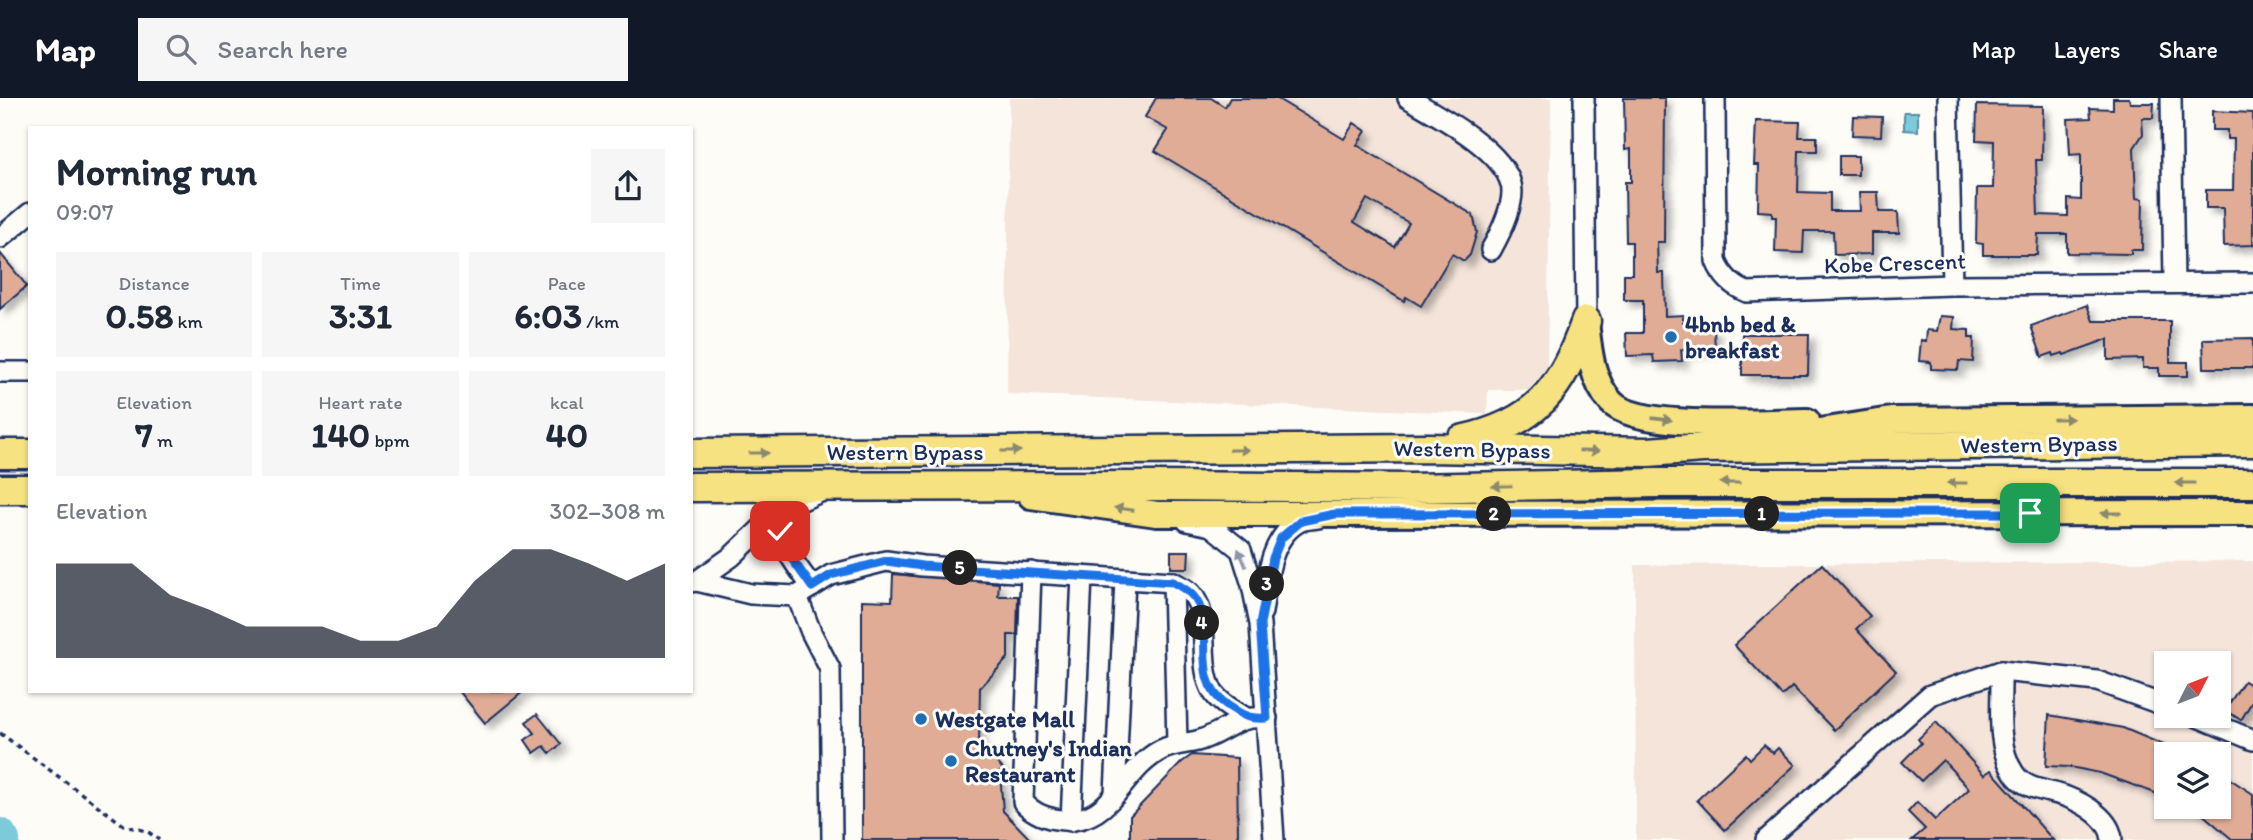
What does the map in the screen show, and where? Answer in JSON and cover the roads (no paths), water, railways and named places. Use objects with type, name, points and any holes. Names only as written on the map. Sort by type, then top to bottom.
[{"type":"highway","points":[[1428,448],[1477,437],[1505,426],[1535,409],[1553,390],[1573,358],[1586,321]]},
{"type":"highway","name":"Western Bypass","points":[[693,453],[1428,448],[1648,452],[2253,442]]},
{"type":"highway","points":[[0,454],[28,454]]},
{"type":"highway","name":"Western Bypass","points":[[693,487],[1410,488],[1656,483],[2253,483]]},
{"type":"highway","points":[[0,489],[28,489]]},
{"type":"main road","points":[[1586,321],[1597,381],[1612,404],[1637,415],[1665,421],[2253,417]]},
{"type":"main road","points":[[1703,449],[1891,420]]},
{"type":"main road","points":[[975,487],[1157,514],[2253,513]]},
{"type":"street","points":[[1408,98],[1453,126],[1496,158],[1511,185],[1506,224],[1491,250]]},
{"type":"street","points":[[1584,98],[1586,321]]},
{"type":"street","name":"Kobe Crescent","points":[[1715,98],[1716,261],[1720,270],[1736,288],[1747,292],[1952,285],[2253,283]]},
{"type":"street","points":[[1948,98],[1952,285]]},
{"type":"street","points":[[2171,98],[2174,283]]},
{"type":"street","points":[[0,238],[28,215]]},
{"type":"street","points":[[0,372],[28,372]]},
{"type":"street","points":[[694,582],[731,556],[782,509],[807,496],[834,488]]},
{"type":"street","points":[[782,509],[780,531],[785,549],[805,592],[811,632],[830,669],[832,840]]},
{"type":"street","points":[[1157,514],[1211,526],[1241,550],[1260,624]]},
{"type":"street","points":[[1274,840],[1257,718],[1260,624],[1273,558],[1281,538],[1301,521],[1335,514]]},
{"type":"street","points":[[694,582],[751,594],[805,592],[831,575],[886,561],[1173,582],[1191,593],[1200,609],[1204,667],[1213,692],[1219,699],[1257,718]]},
{"type":"street","points":[[1031,572],[1023,802],[1030,810],[1051,818],[1071,821],[1099,813],[1141,764],[1160,750],[1198,741],[1257,718]]},
{"type":"street","points":[[1071,821],[1082,576]]},
{"type":"street","points":[[1115,794],[1125,580]]},
{"type":"street","points":[[1173,582],[1177,744]]},
{"type":"street","points":[[1766,840],[1930,695],[2001,671],[2097,681],[2154,702]]},
{"type":"street","points":[[2001,671],[2003,749],[2015,775],[2038,790],[2067,797],[2099,814],[2112,833],[2112,840]]},
{"type":"street","points":[[2224,728],[2253,740]]},
{"type":"water","points":[[1904,112],[1918,112],[1918,131],[1904,130]]},
{"type":"waterway","points":[[0,834],[4,840]]},
{"type":"place","name":"4bnb bed & breakfast","points":[[1671,337]]},
{"type":"place","name":"Westgate Mall","points":[[921,719]]},
{"type":"place","name":"Chutney's Indian Restaurant","points":[[951,761]]}]
